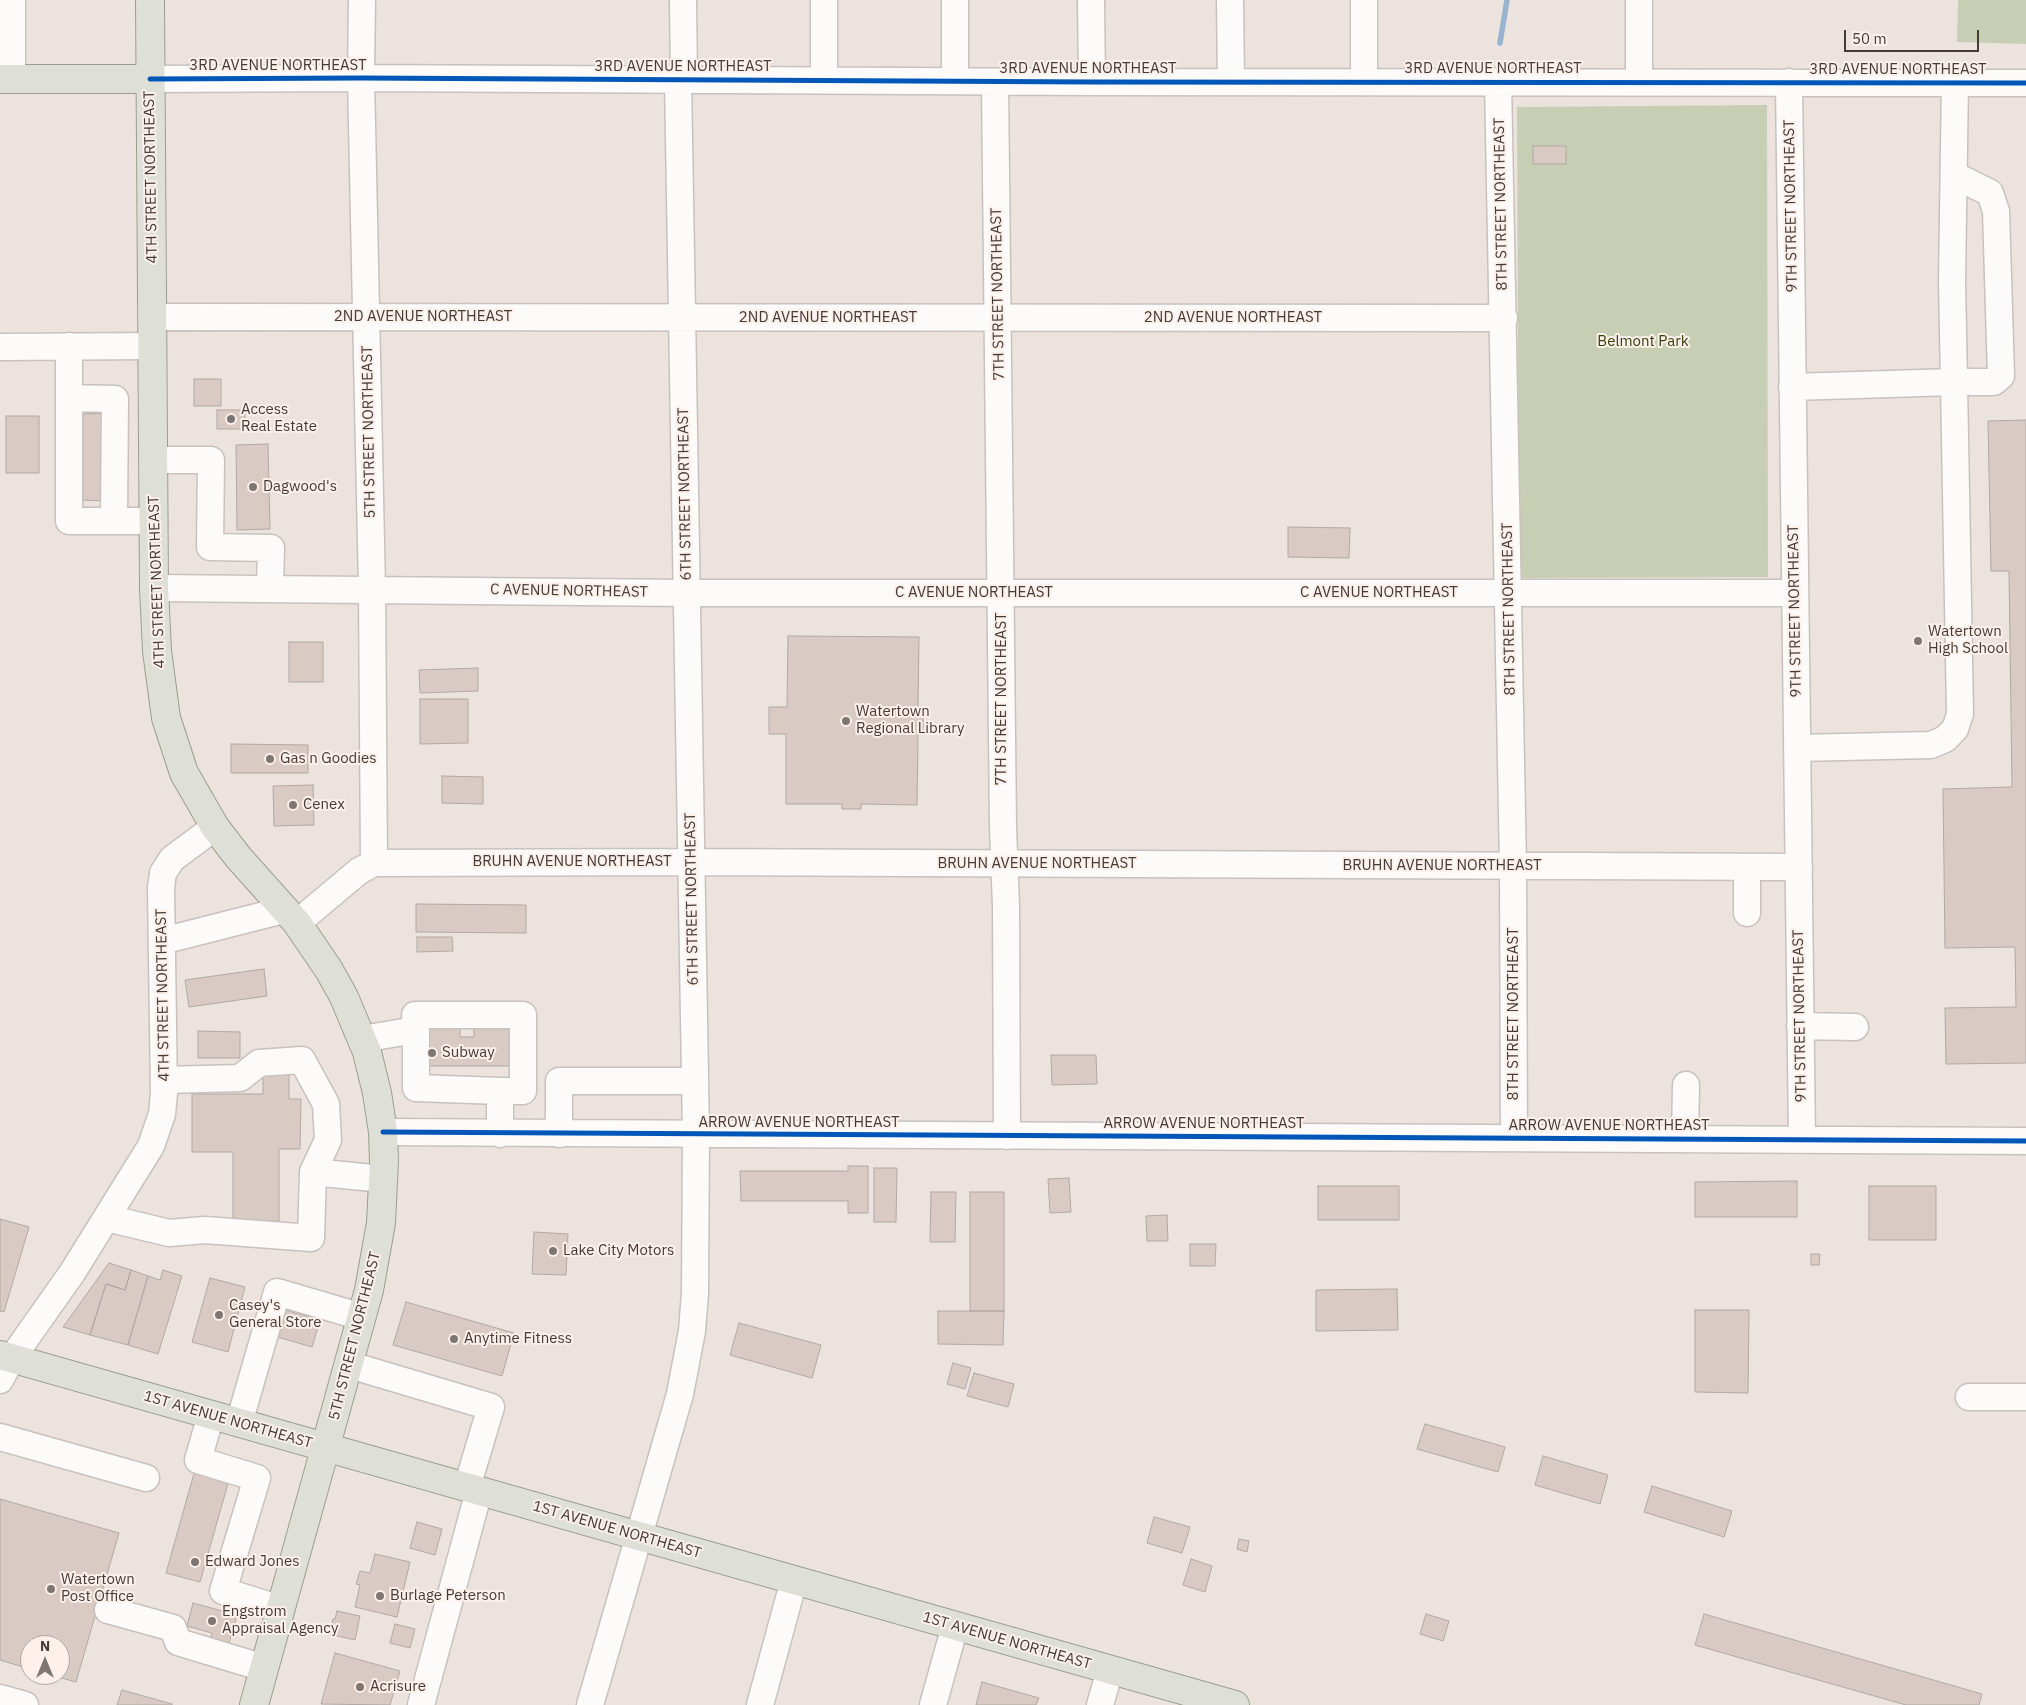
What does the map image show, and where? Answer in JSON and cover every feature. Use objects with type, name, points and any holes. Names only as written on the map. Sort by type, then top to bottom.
[{"type":"main road","name":"4TH STREET NORTHEAST","points":[[150,0],[156,651],[166,718],[184,773],[215,827]]},
{"type":"main road","name":"3RD AVENUE NORTHEAST","points":[[6,79],[150,80]]},
{"type":"main road","name":"5TH STREET NORTHEAST","points":[[215,827],[238,857],[291,917],[338,985],[362,1039],[375,1080],[382,1132],[383,1179],[381,1223],[376,1258],[350,1365],[254,1705]]},
{"type":"main road","name":"1ST AVENUE NORTHEAST","points":[[4,1364],[211,1415],[1235,1705]]},
{"type":"street","points":[[6,79],[12,0]]},
{"type":"street","name":"5TH STREET NORTHEAST","points":[[362,0],[361,78],[372,589],[374,863]]},
{"type":"street","name":"6TH STREET NORTHEAST","points":[[590,1705],[680,1394],[692,1331],[696,1261],[696,1135],[681,317],[683,0]]},
{"type":"street","points":[[824,0],[824,80]]},
{"type":"street","points":[[955,0],[955,81]]},
{"type":"street","points":[[1091,0],[1092,82]]},
{"type":"street","points":[[1230,0],[1230,82]]},
{"type":"street","points":[[1364,0],[1364,82]]},
{"type":"street","points":[[1639,0],[1639,82]]},
{"type":"street","name":"3RD AVENUE NORTHEAST","points":[[150,80],[361,78],[995,82],[2026,83]]},
{"type":"street","name":"8TH STREET NORTHEAST","points":[[1498,81],[1513,866],[1514,1138]]},
{"type":"street","name":"7TH STREET NORTHEAST","points":[[995,82],[1007,1136]]},
{"type":"street","name":"9TH STREET NORTHEAST","points":[[1789,82],[1802,1140]]},
{"type":"street","points":[[1797,748],[1931,745],[1945,739],[1955,729],[1960,714],[1952,281],[1955,82]]},
{"type":"street","points":[[1792,387],[1994,382],[2001,376],[1996,211],[1990,193],[1954,175]]},
{"type":"street","name":"2ND AVENUE NORTHEAST","points":[[153,317],[1504,318]]},
{"type":"street","points":[[68,346],[69,521],[154,521]]},
{"type":"street","points":[[0,347],[153,346]]},
{"type":"street","points":[[68,398],[115,399],[114,521]]},
{"type":"street","points":[[154,460],[211,460],[210,548],[271,548],[270,588]]},
{"type":"street","name":"C AVENUE NORTHEAST","points":[[154,588],[1001,593],[1794,593]]},
{"type":"street","name":"4TH STREET NORTHEAST","points":[[4,1364],[72,1273],[151,1146],[162,1114],[164,1080],[161,888],[163,873],[172,859],[215,827]]},
{"type":"street","name":"BRUHN AVENUE NORTHEAST","points":[[374,863],[691,862],[1798,867]]},
{"type":"street","points":[[162,941],[291,917],[374,863]]},
{"type":"street","points":[[1747,867],[1747,913]]},
{"type":"street","points":[[415,1015],[523,1015],[523,1091],[416,1088],[416,1030],[415,1015]]},
{"type":"street","points":[[1800,1026],[1855,1027]]},
{"type":"street","points":[[362,1039],[416,1030]]},
{"type":"street","points":[[107,1218],[169,1233],[205,1230],[311,1238],[313,1172],[328,1140],[326,1104],[302,1060],[259,1063],[240,1078],[164,1080]]},
{"type":"street","points":[[559,1134],[559,1081],[695,1081]]},
{"type":"street","points":[[1685,1139],[1686,1085]]},
{"type":"street","points":[[500,1091],[500,1134]]},
{"type":"street","name":"ARROW AVENUE NORTHEAST","points":[[382,1132],[2026,1141]]},
{"type":"street","points":[[313,1172],[383,1179]]},
{"type":"street","points":[[239,1423],[277,1292],[362,1317]]},
{"type":"street","points":[[350,1365],[491,1407],[421,1705]]},
{"type":"street","points":[[1969,1397],[2026,1397]]},
{"type":"street","points":[[211,1415],[198,1460],[257,1478],[223,1591],[281,1609]]},
{"type":"street","points":[[0,1437],[146,1478]]},
{"type":"street","points":[[760,1705],[794,1580]]},
{"type":"street","points":[[108,1610],[173,1628],[178,1642],[264,1668]]},
{"type":"street","points":[[933,1705],[955,1626]]},
{"type":"street","points":[[1100,1705],[1110,1670]]},
{"type":"street","points":[[0,1698],[25,1705]]},
{"type":"green space","points":[[1958,0],[2026,0],[2026,44],[1957,42]]},
{"type":"green space","name":"Belmont Park","points":[[1767,105],[1768,577],[1519,578],[1517,107]]},
{"type":"building","points":[[1533,146],[1566,146],[1566,164],[1533,164]]},
{"type":"building","points":[[194,379],[221,379],[221,406],[194,406]]},
{"type":"building","name":"Access Real Estate","points":[[217,410],[245,410],[245,429],[217,429]]},
{"type":"building","points":[[107,413],[107,501],[82,500],[82,414]]},
{"type":"building","points":[[6,416],[39,416],[39,473],[6,473]]},
{"type":"building","points":[[2026,420],[2026,1063],[1946,1064],[1945,1008],[2016,1007],[2015,947],[1945,948],[1943,789],[2012,787],[2009,571],[1991,571],[1988,421]]},
{"type":"building","name":"Dagwood's","points":[[268,444],[270,529],[237,530],[236,445]]},
{"type":"building","points":[[1288,527],[1350,528],[1349,558],[1288,557]]},
{"type":"building","name":"Watertown Regional Library","points":[[788,636],[919,637],[918,707],[923,707],[923,734],[918,734],[917,805],[861,804],[861,809],[842,809],[842,804],[786,804],[786,734],[769,734],[769,707],[787,707]]},
{"type":"building","points":[[289,642],[323,642],[323,682],[289,682]]},
{"type":"building","points":[[478,668],[478,691],[420,693],[419,670]]},
{"type":"building","points":[[420,699],[468,699],[468,743],[420,744]]},
{"type":"building","name":"Gas n Goodies","points":[[231,744],[308,745],[308,773],[231,773]]},
{"type":"building","points":[[442,776],[483,777],[483,804],[442,803]]},
{"type":"building","name":"Cenex","points":[[313,785],[314,825],[274,826],[273,786]]},
{"type":"building","points":[[416,904],[526,905],[526,933],[416,932]]},
{"type":"building","points":[[417,937],[452,937],[453,951],[417,952]]},
{"type":"building","points":[[264,969],[267,996],[189,1007],[185,980]]},
{"type":"building","points":[[428,1024],[460,1024],[460,1037],[474,1037],[474,1025],[515,1025],[515,1066],[428,1066]]},
{"type":"building","points":[[198,1031],[240,1032],[240,1058],[198,1058]]},
{"type":"building","points":[[1051,1055],[1096,1055],[1097,1084],[1052,1085]]},
{"type":"building","points":[[263,1071],[289,1071],[289,1099],[301,1099],[300,1149],[279,1149],[279,1221],[233,1221],[233,1152],[192,1152],[192,1094],[263,1094]]},
{"type":"building","points":[[848,1166],[868,1166],[868,1213],[848,1213],[848,1201],[741,1201],[740,1171],[848,1171]]},
{"type":"building","points":[[874,1168],[897,1168],[896,1222],[874,1222]]},
{"type":"building","points":[[1069,1178],[1071,1212],[1050,1213],[1048,1179]]},
{"type":"building","points":[[1797,1181],[1797,1217],[1695,1217],[1695,1182]]},
{"type":"building","points":[[1318,1186],[1399,1186],[1399,1220],[1318,1220]]},
{"type":"building","points":[[1869,1186],[1936,1186],[1936,1240],[1869,1240]]},
{"type":"building","points":[[931,1192],[956,1192],[955,1242],[930,1242]]},
{"type":"building","points":[[970,1192],[1004,1192],[1004,1311],[970,1311]]},
{"type":"building","points":[[1167,1215],[1168,1241],[1147,1241],[1146,1216]]},
{"type":"building","points":[[0,1219],[29,1227],[4,1312],[0,1311]]},
{"type":"building","points":[[534,1232],[568,1234],[566,1275],[532,1274]]},
{"type":"building","points":[[1190,1244],[1216,1244],[1215,1266],[1190,1266]]},
{"type":"building","points":[[1811,1254],[1820,1254],[1819,1265],[1811,1265]]},
{"type":"building","points":[[109,1263],[131,1270],[125,1290],[106,1284],[90,1335],[63,1327]]},
{"type":"building","points":[[131,1270],[148,1276],[128,1345],[90,1335],[106,1284],[125,1290]]},
{"type":"building","points":[[163,1270],[182,1276],[158,1354],[128,1345],[148,1276],[160,1280]]},
{"type":"building","name":"Casey's General Store","points":[[210,1278],[245,1287],[228,1352],[192,1342]]},
{"type":"building","points":[[1397,1289],[1398,1330],[1316,1331],[1316,1290]]},
{"type":"building","name":"Anytime Fitness","points":[[406,1302],[514,1333],[502,1376],[393,1345]]},
{"type":"building","points":[[282,1309],[320,1320],[312,1347],[274,1336]]},
{"type":"building","points":[[1695,1310],[1749,1310],[1748,1393],[1695,1392]]},
{"type":"building","points":[[938,1311],[1004,1311],[1003,1345],[938,1344]]},
{"type":"building","points":[[739,1323],[821,1345],[812,1378],[730,1355]]},
{"type":"building","points":[[953,1363],[971,1368],[965,1389],[947,1384]]},
{"type":"building","points":[[974,1373],[1014,1384],[1008,1407],[967,1396]]},
{"type":"building","points":[[1425,1424],[1505,1447],[1498,1472],[1417,1449]]},
{"type":"building","points":[[1543,1456],[1608,1475],[1600,1504],[1535,1485]]},
{"type":"building","points":[[195,1470],[229,1480],[200,1582],[166,1573]]},
{"type":"building","points":[[1652,1486],[1732,1511],[1724,1537],[1644,1512]]},
{"type":"building","name":"Watertown Post Office","points":[[0,1499],[119,1533],[76,1682],[70,1680],[70,1635],[20,1635],[20,1666],[0,1660]]},
{"type":"building","points":[[1154,1517],[1190,1527],[1182,1553],[1147,1543]]},
{"type":"building","points":[[417,1522],[442,1529],[435,1555],[410,1548]]},
{"type":"building","points":[[1239,1539],[1249,1541],[1247,1552],[1237,1549]]},
{"type":"building","name":"Burlage Peterson","points":[[375,1554],[410,1562],[397,1617],[355,1607],[360,1585],[356,1584],[360,1571],[370,1573]]},
{"type":"building","points":[[1191,1559],[1212,1566],[1205,1592],[1183,1585]]},
{"type":"building","name":"Engstrom Appraisal Agency","points":[[193,1603],[237,1615],[229,1643],[211,1638],[212,1633],[187,1626]]},
{"type":"building","points":[[337,1611],[360,1616],[355,1640],[329,1634]]},
{"type":"building","points":[[1426,1614],[1449,1621],[1443,1641],[1420,1634]]},
{"type":"building","points":[[1704,1614],[1982,1694],[1979,1705],[1906,1705],[1695,1645]]},
{"type":"building","points":[[395,1624],[415,1629],[410,1648],[390,1643]]},
{"type":"building","name":"Acrisure","points":[[335,1653],[400,1671],[390,1705],[321,1704]]},
{"type":"building","points":[[982,1682],[1039,1698],[1036,1705],[976,1705]]},
{"type":"building","points":[[122,1690],[172,1704],[172,1705],[117,1705]]},
{"type":"waterway","points":[[1500,43],[1507,0]]},
{"type":"cycle path","points":[[150,79],[2026,83]]},
{"type":"cycle path","points":[[383,1132],[2026,1141]]},
{"type":"place","name":"Access Real Estate","points":[[231,419]]},
{"type":"place","name":"Dagwood's","points":[[253,487]]},
{"type":"place","name":"Watertown High School","points":[[1918,641]]},
{"type":"place","name":"Watertown Regional Library","points":[[846,721]]},
{"type":"place","name":"Gas n Goodies","points":[[270,759]]},
{"type":"place","name":"Cenex","points":[[293,805]]},
{"type":"place","name":"Subway","points":[[432,1053]]},
{"type":"place","name":"Lake City Motors","points":[[553,1251]]},
{"type":"place","name":"Casey's General Store","points":[[219,1315]]},
{"type":"place","name":"Anytime Fitness","points":[[454,1339]]},
{"type":"place","name":"Edward Jones","points":[[195,1562]]},
{"type":"place","name":"Watertown Post Office","points":[[51,1589]]},
{"type":"place","name":"Burlage Peterson","points":[[380,1596]]},
{"type":"place","name":"Engstrom Appraisal Agency","points":[[212,1621]]},
{"type":"place","name":"Acrisure","points":[[360,1687]]}]
